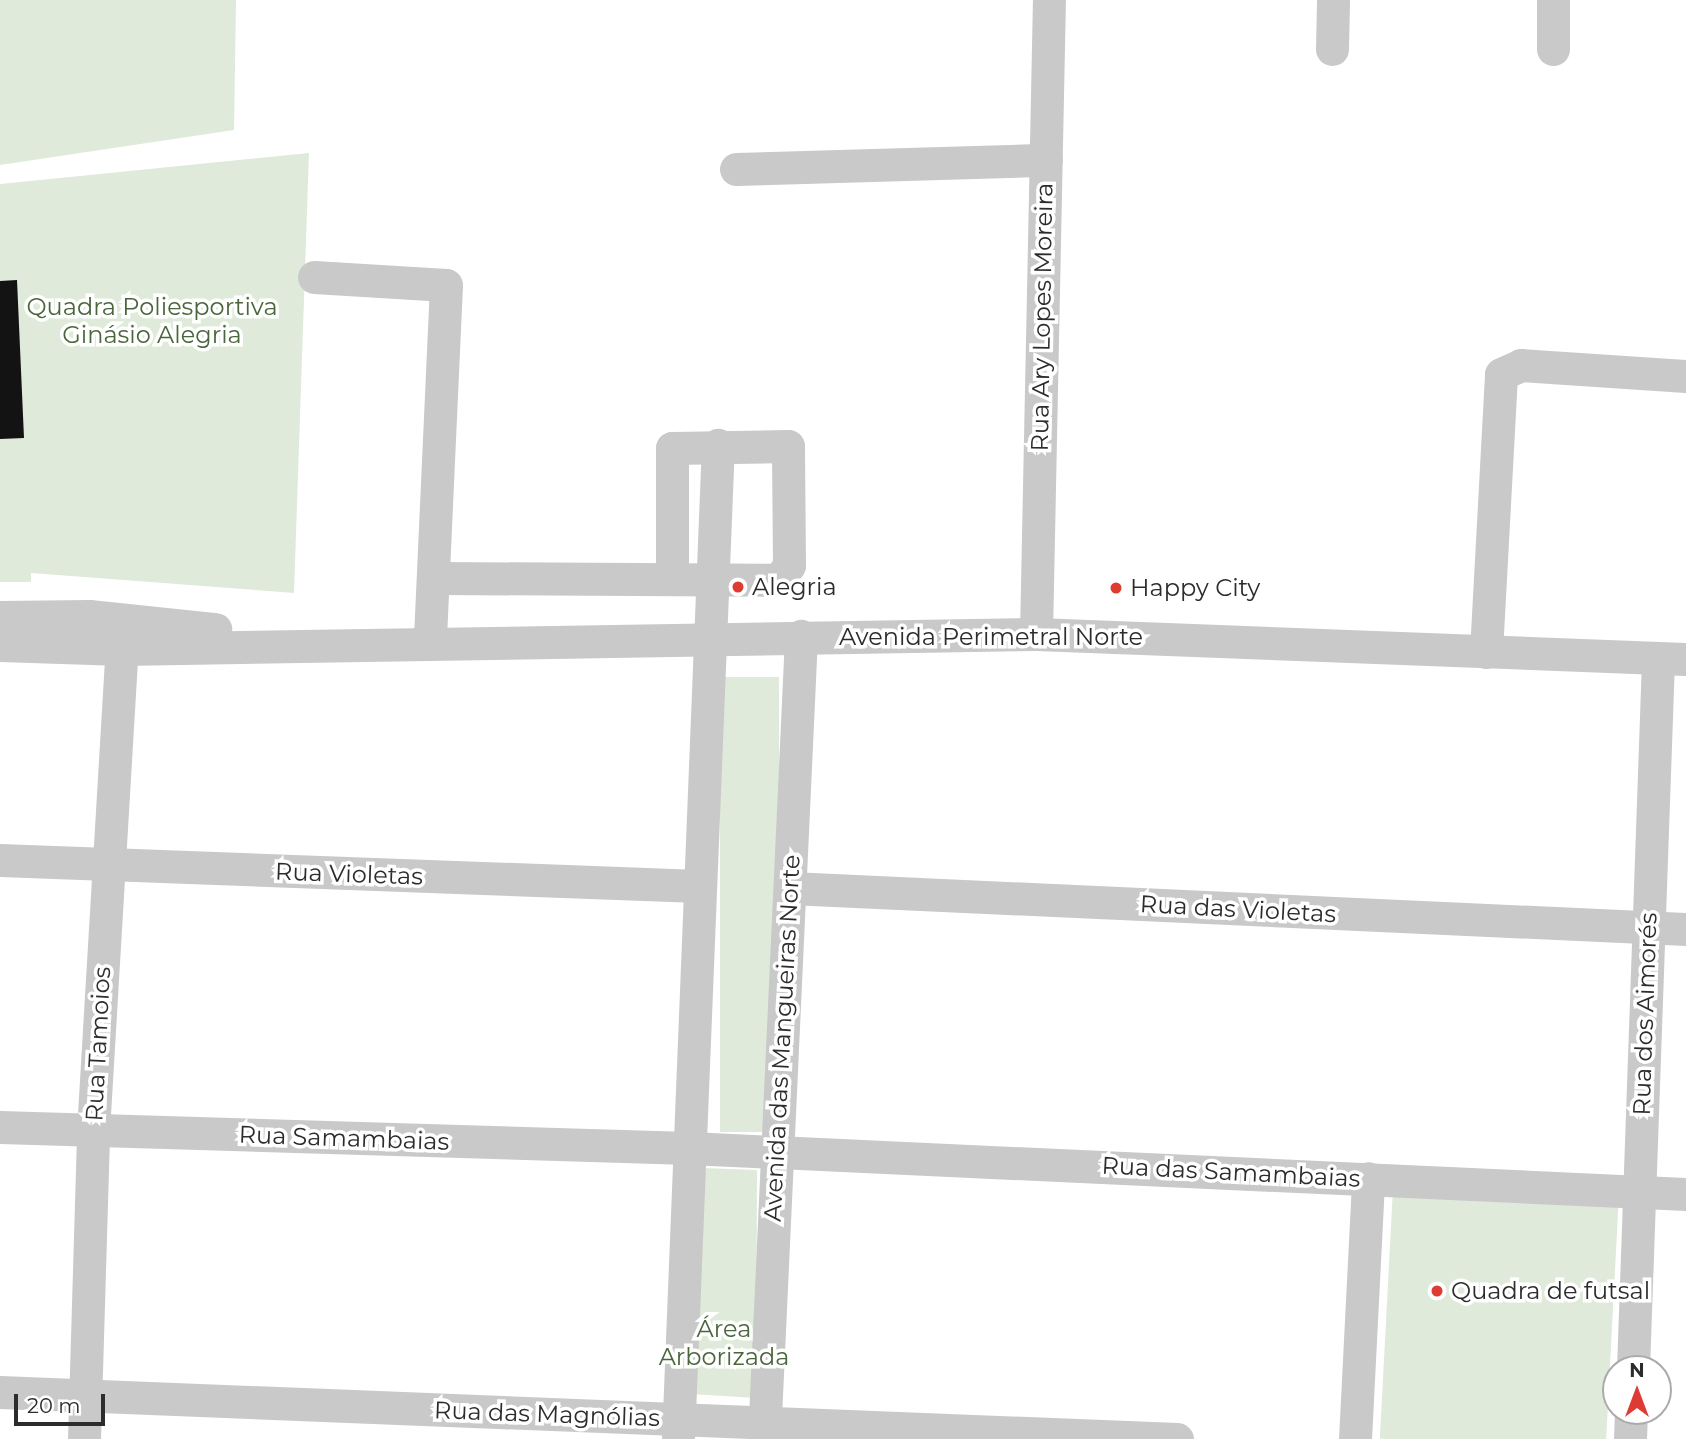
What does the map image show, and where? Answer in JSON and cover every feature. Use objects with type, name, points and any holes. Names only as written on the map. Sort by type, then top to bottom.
[{"type":"street","name":"Rua Ary Lopes Moreira","points":[[1036,634],[1049,0]]},
{"type":"street","points":[[1332,48],[1333,0]]},
{"type":"street","points":[[1553,0],[1553,48]]},
{"type":"street","points":[[736,169],[1046,160]]},
{"type":"street","points":[[314,278],[446,285],[437,578],[430,641]]},
{"type":"street","points":[[1486,652],[1501,374],[1521,365],[1686,376]]},
{"type":"street","points":[[437,578],[779,580],[789,565],[790,449],[679,445],[670,451],[672,579]]},
{"type":"street","points":[[679,1429],[718,445]]},
{"type":"street","name":"Avenida Perimetral Norte","points":[[0,617],[121,618],[297,643]]},
{"type":"street","name":"Avenida Perimetral Norte","points":[[0,645],[121,649],[297,643],[1036,634],[1672,659]]},
{"type":"street","name":"Avenida das Mangueiras Norte","points":[[764,1430],[801,636]]},
{"type":"street","name":"Rua Tamoios","points":[[84,1439],[93,1130],[121,649]]},
{"type":"street","name":"Rua dos Aimorés","points":[[1633,1355],[1648,927],[1672,659]]},
{"type":"street","name":"Rua Violetas","points":[[0,860],[699,886]]},
{"type":"street","name":"Rua das Violetas","points":[[790,888],[1686,929]]},
{"type":"street","name":"Rua Samambaias","points":[[0,1127],[776,1151]]},
{"type":"street","name":"Rua das Samambaias","points":[[776,1151],[1686,1194]]},
{"type":"street","points":[[1355,1439],[1368,1178]]},
{"type":"street","name":"Rua das Magnólias","points":[[0,1392],[679,1429],[1177,1439]]},
{"type":"green space","points":[[0,0],[236,0],[234,130],[0,165]]},
{"type":"green space","name":"Quadra Poliesportiva Ginásio Alegria","points":[[309,153],[294,593],[31,573],[31,582],[0,582],[0,184]]},
{"type":"green space","points":[[720,677],[779,677],[779,1132],[720,1132]]},
{"type":"green space","name":"Área Arborizada","points":[[703,1168],[757,1170],[756,1398],[690,1394]]},
{"type":"green space","points":[[1393,1188],[1619,1200],[1611,1355],[1602,1355],[1602,1425],[1607,1425],[1606,1439],[1380,1439]]},
{"type":"building","points":[[17,280],[24,438],[0,439],[0,281]]},
{"type":"place","name":"Alegria","points":[[738,587]]},
{"type":"place","name":"Happy City","points":[[1116,588]]},
{"type":"place","name":"Quadra de futsal","points":[[1437,1291]]}]
